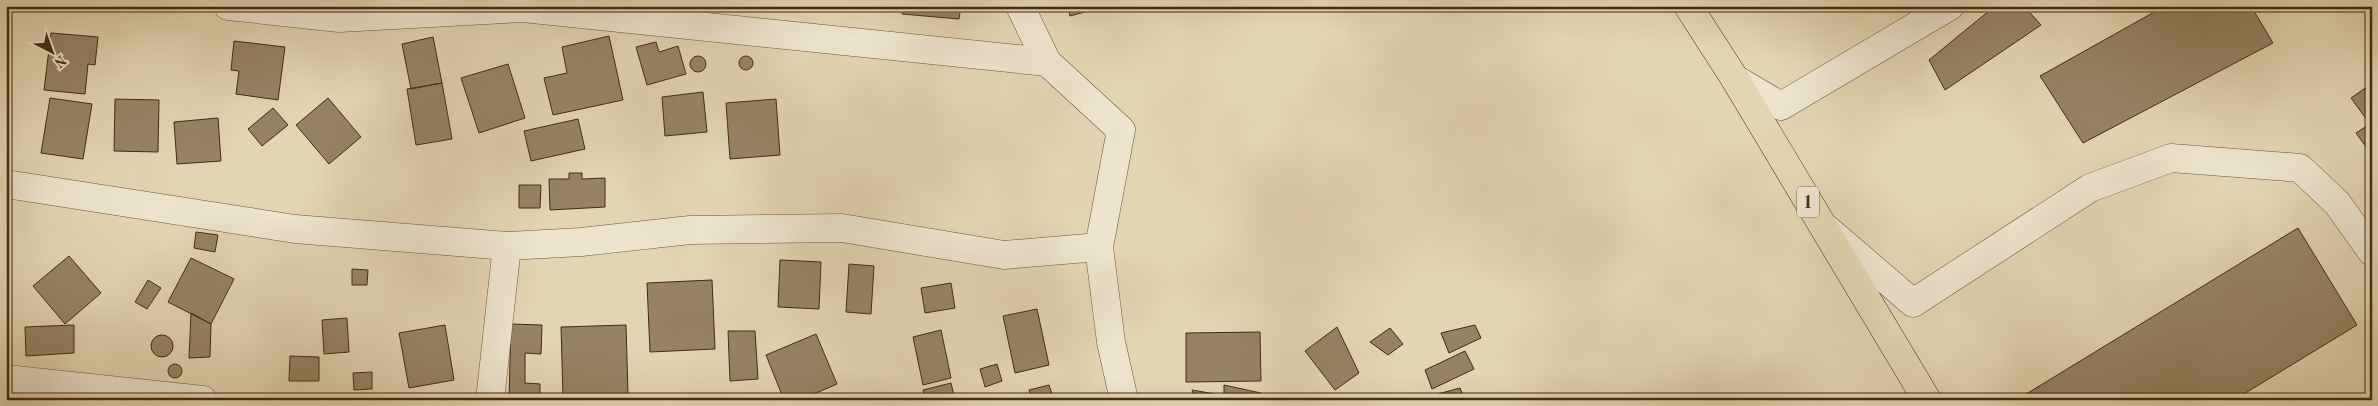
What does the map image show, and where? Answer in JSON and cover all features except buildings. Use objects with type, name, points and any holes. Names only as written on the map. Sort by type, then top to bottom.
[{"type":"highway","name":"1","points":[[1688,6],[1735,79],[1927,400]]},
{"type":"street","points":[[228,6],[340,18],[523,8],[1047,62]]},
{"type":"street","points":[[1020,6],[1047,62],[1121,130],[1099,247],[1111,342],[1124,400]]},
{"type":"street","points":[[1735,79],[1781,106],[1950,6]]},
{"type":"street","points":[[1821,223],[1913,303],[2090,188],[2171,158],[2300,168],[2336,203],[2372,252]]},
{"type":"street","points":[[6,184],[295,229],[507,246],[581,242],[690,230],[842,228],[1004,254],[1099,247]]},
{"type":"street","points":[[490,400],[507,246]]},
{"type":"street","points":[[6,379],[203,400]]}]
